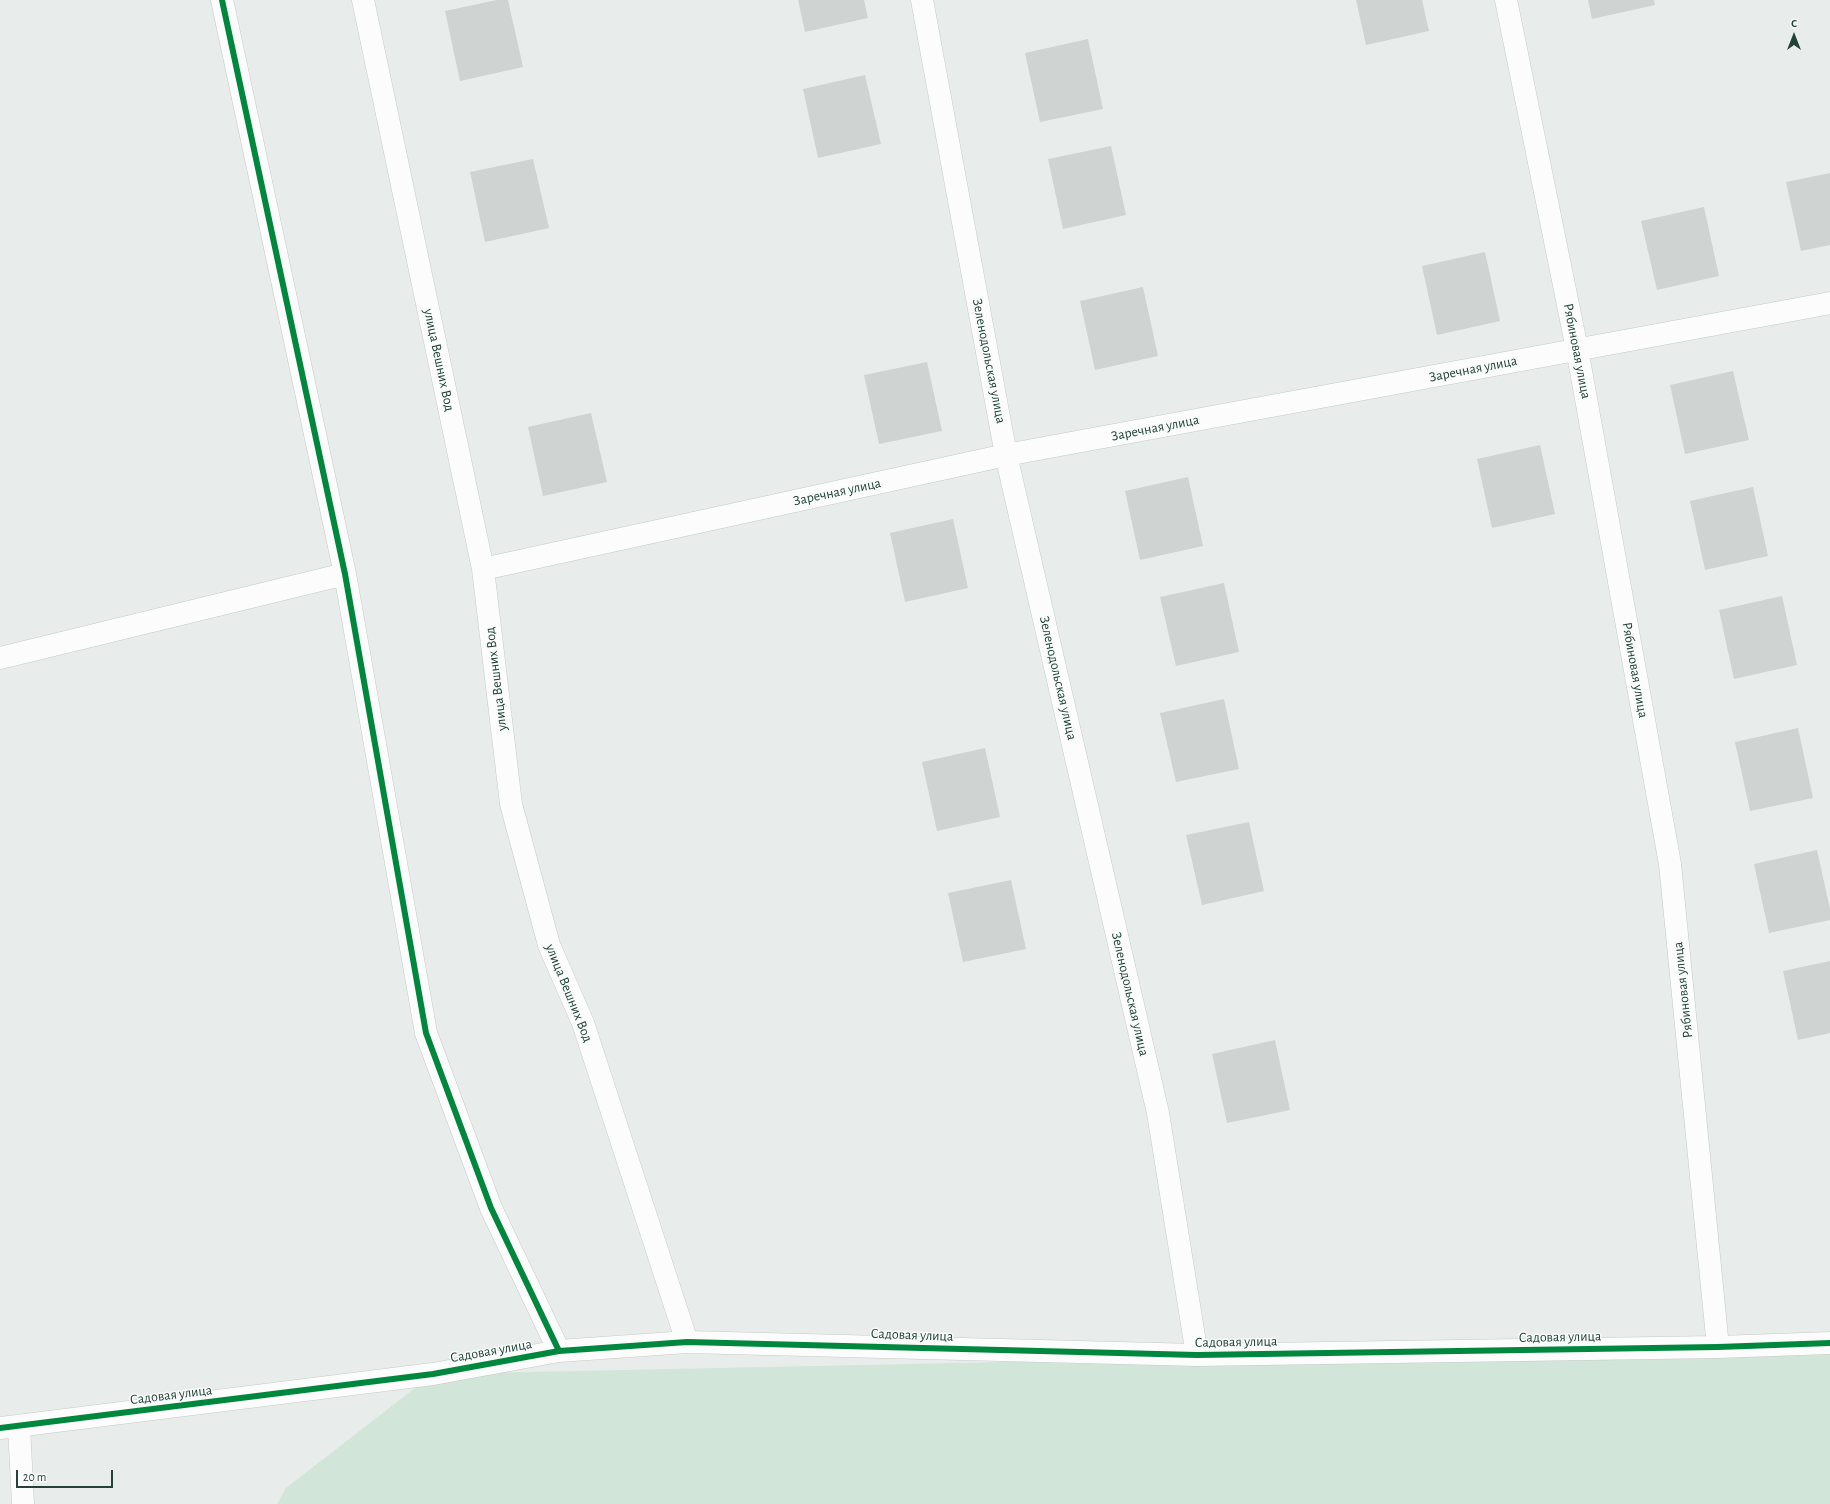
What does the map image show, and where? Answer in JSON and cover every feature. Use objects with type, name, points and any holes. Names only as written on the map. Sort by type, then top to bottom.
[{"type":"street","points":[[222,0],[345,574],[426,1033],[491,1208],[559,1351]]},
{"type":"street","name":"улица Вешних Вод","points":[[363,0],[483,570],[511,804],[549,945],[583,1023],[687,1342]]},
{"type":"street","name":"Зеленодольская улица","points":[[922,0],[1006,455],[1158,1113],[1196,1355]]},
{"type":"street","name":"Рябиновая улица","points":[[1506,0],[1577,349],[1670,864],[1718,1347]]},
{"type":"street","name":"Заречная улица","points":[[483,570],[1006,455],[1830,303]]},
{"type":"street","points":[[0,658],[345,574]]},
{"type":"street","name":"Садовая улица","points":[[10,1427],[433,1374],[559,1351],[687,1342],[1196,1355],[1718,1347],[1830,1343]]},
{"type":"street","points":[[10,1427],[23,1504]]},
{"type":"green space","points":[[1718,1347],[1830,1348],[1830,1504],[277,1504],[286,1488],[433,1374]]},
{"type":"building","points":[[497,0],[508,0],[523,67],[460,81],[445,11]]},
{"type":"building","points":[[798,0],[864,0],[868,18],[805,32]]},
{"type":"building","points":[[1356,0],[1422,0],[1429,31],[1366,45]]},
{"type":"building","points":[[1588,0],[1654,0],[1655,5],[1592,19]]},
{"type":"building","points":[[1088,39],[1103,109],[1040,122],[1025,53]]},
{"type":"building","points":[[865,75],[881,144],[818,158],[803,89]]},
{"type":"building","points":[[1111,146],[1126,215],[1063,229],[1048,159]]},
{"type":"building","points":[[533,159],[549,228],[485,242],[470,172]]},
{"type":"building","points":[[1830,173],[1830,245],[1801,251],[1786,182]]},
{"type":"building","points":[[1704,207],[1719,276],[1657,290],[1641,221]]},
{"type":"building","points":[[1485,252],[1500,321],[1437,335],[1422,266]]},
{"type":"building","points":[[1143,287],[1158,356],[1095,370],[1080,301]]},
{"type":"building","points":[[927,362],[942,431],[879,444],[864,375]]},
{"type":"building","points":[[1733,371],[1749,440],[1685,454],[1670,385]]},
{"type":"building","points":[[591,413],[607,482],[543,496],[528,427]]},
{"type":"building","points":[[1540,445],[1555,514],[1492,528],[1477,459]]},
{"type":"building","points":[[1188,477],[1203,546],[1140,560],[1125,491]]},
{"type":"building","points":[[1753,487],[1768,556],[1705,570],[1690,501]]},
{"type":"building","points":[[953,519],[968,588],[905,602],[890,533]]},
{"type":"building","points":[[1224,583],[1239,652],[1176,666],[1160,597]]},
{"type":"building","points":[[1782,596],[1797,665],[1734,679],[1719,610]]},
{"type":"building","points":[[1224,699],[1239,769],[1176,782],[1160,713]]},
{"type":"building","points":[[1798,728],[1813,798],[1750,811],[1735,742]]},
{"type":"building","points":[[985,748],[1000,817],[937,831],[922,762]]},
{"type":"building","points":[[1249,822],[1264,891],[1202,905],[1186,835]]},
{"type":"building","points":[[1817,850],[1830,909],[1830,920],[1769,933],[1754,864]]},
{"type":"building","points":[[1011,880],[1026,949],[963,962],[948,893]]},
{"type":"building","points":[[1830,961],[1830,1033],[1798,1040],[1783,971]]},
{"type":"building","points":[[1275,1040],[1290,1110],[1227,1123],[1212,1054]]},
{"type":"cycle path","points":[[222,0],[345,574],[426,1033],[491,1208],[559,1351]]},
{"type":"cycle path","points":[[0,1428],[433,1374],[559,1351],[687,1342],[1197,1355],[1718,1347],[1830,1343]]}]
